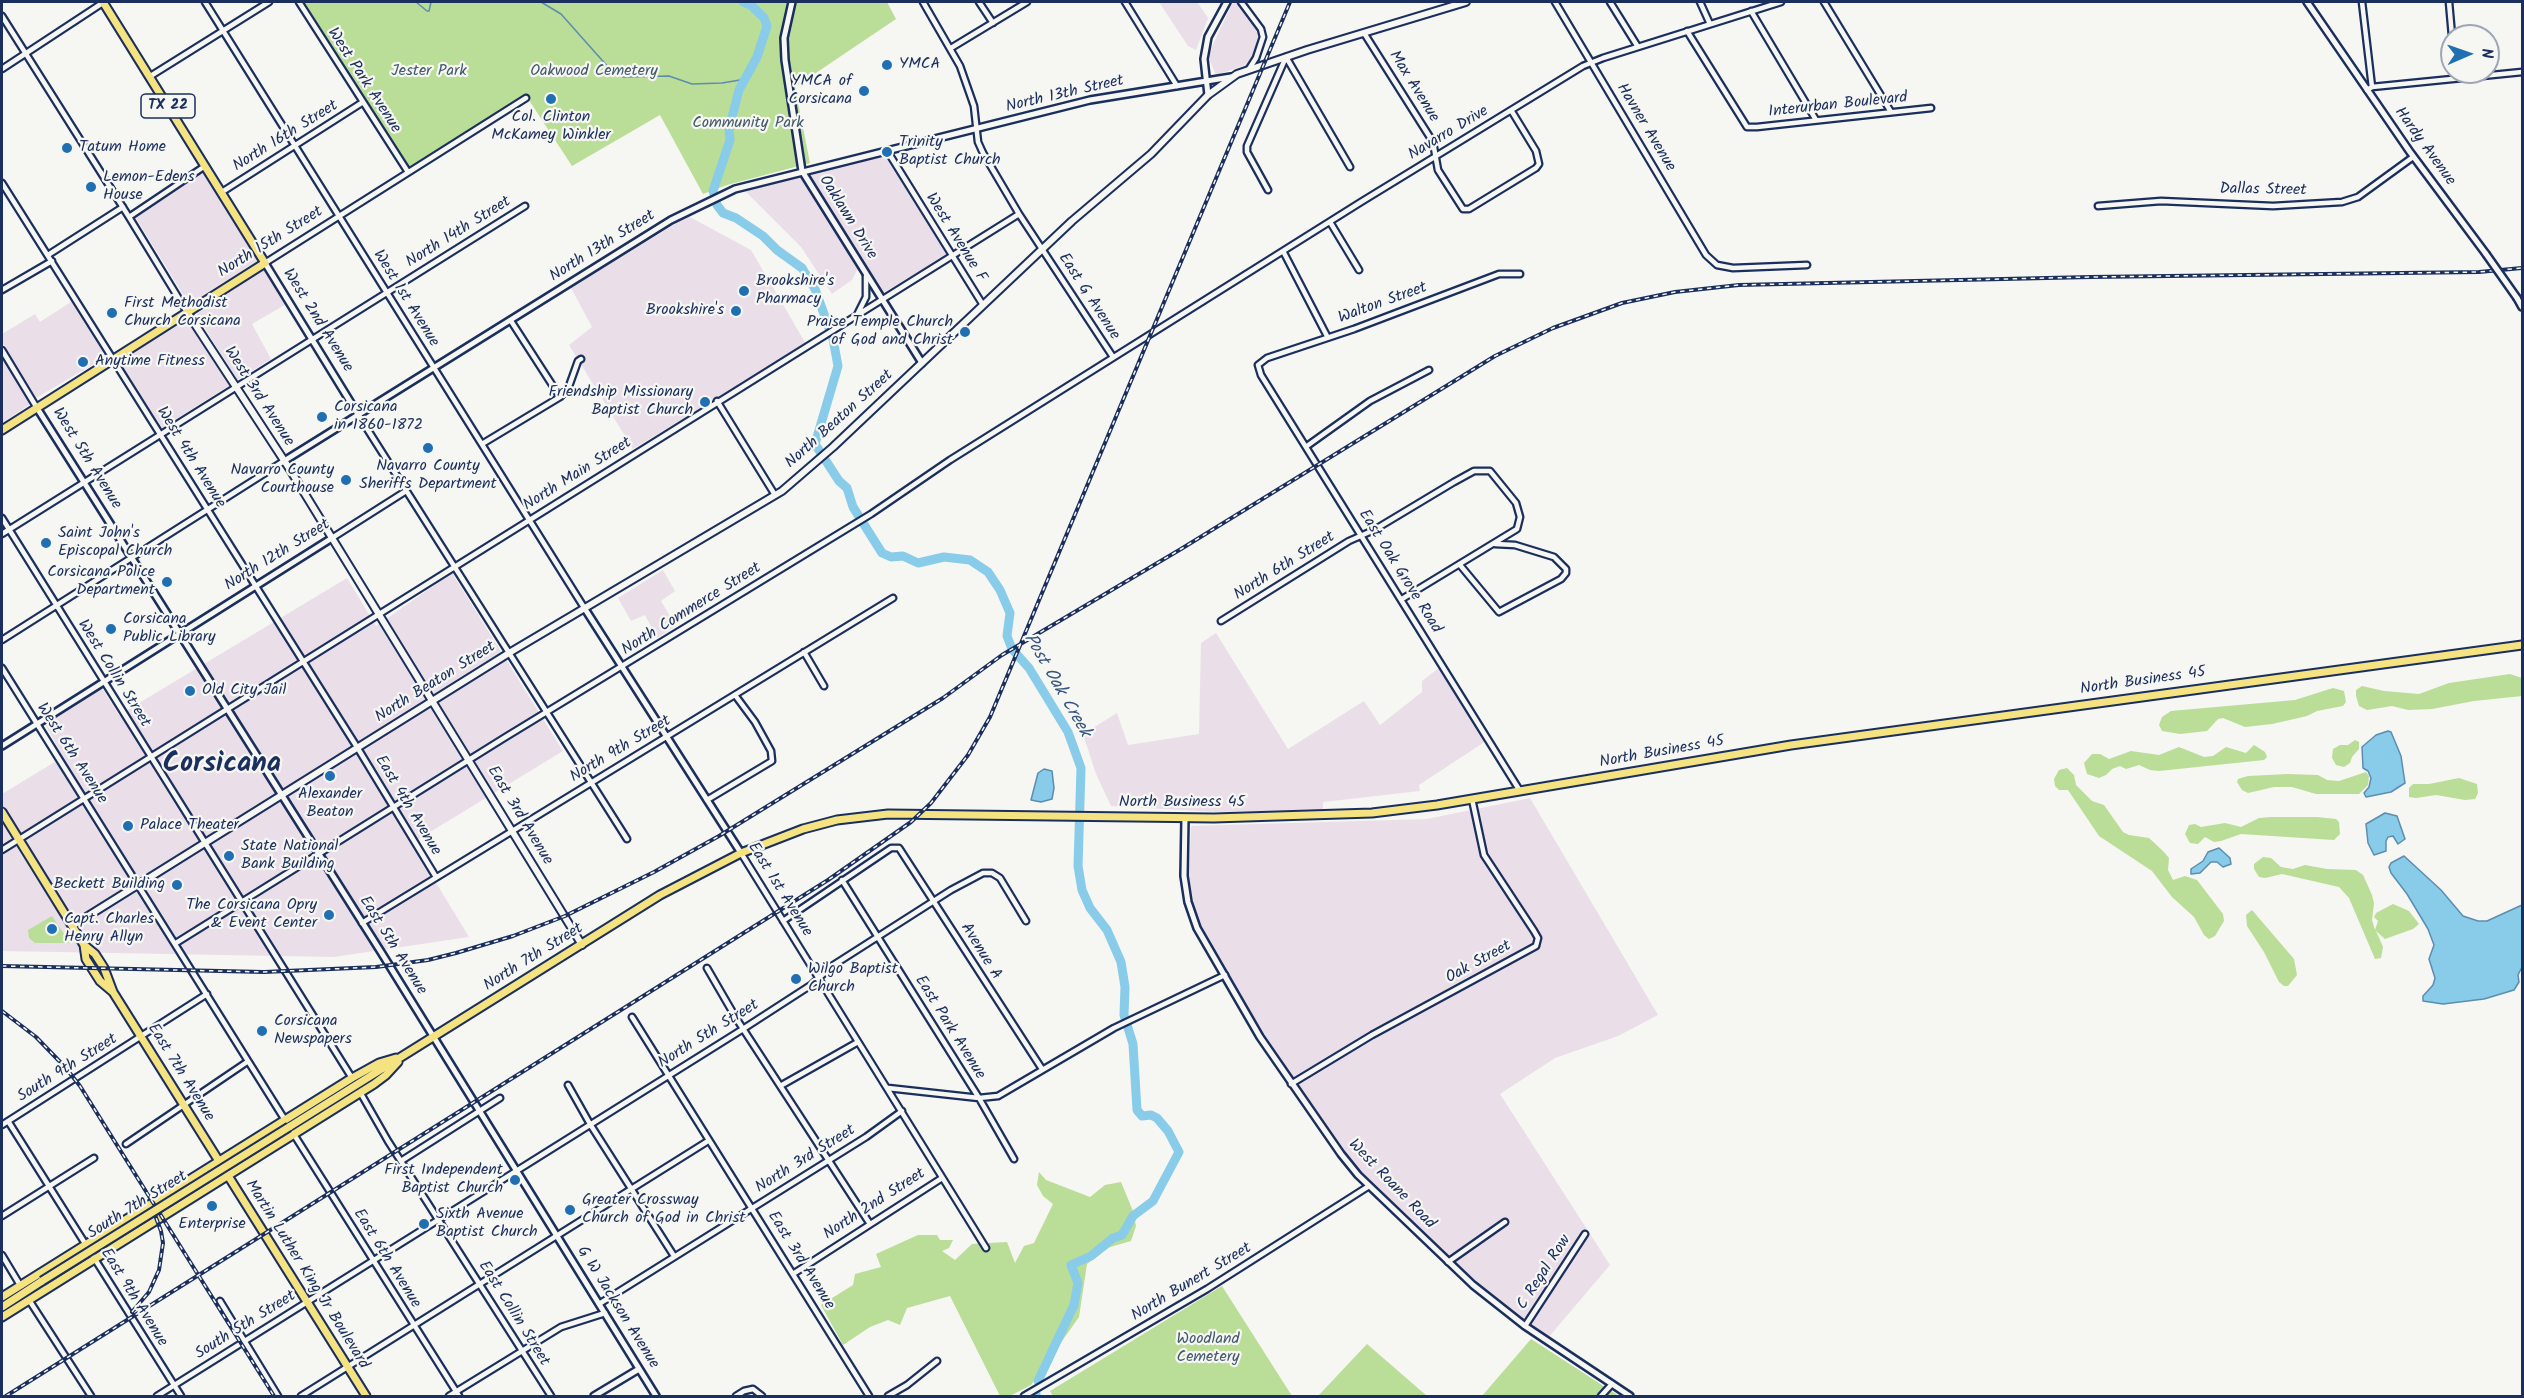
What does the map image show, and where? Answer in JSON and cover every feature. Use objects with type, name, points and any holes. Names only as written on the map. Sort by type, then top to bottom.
[{"type":"main road","name":"West 2nd Avenue","points":[[103,2],[265,262]]},
{"type":"main road","name":"North Beaton Street","points":[[72,926],[509,653],[775,495],[833,447],[1042,249],[1151,154],[1208,95],[1233,77],[1249,69],[1286,57],[1466,2]]},
{"type":"main road","name":"North 15th Street","points":[[2,430],[265,262]]},
{"type":"main road","name":"West 3rd Avenue","points":[[187,312],[284,461],[433,702]]},
{"type":"main road","name":"North Business 45","points":[[803,829],[837,820],[888,814],[1185,818],[1341,815],[1472,799],[1802,743],[2523,645]]},
{"type":"main road","name":"East 3rd Avenue","points":[[433,702],[582,945]]},
{"type":"main road","name":"East 7th Avenue","points":[[2,812],[84,945],[95,954],[104,968],[113,992],[223,1168]]},
{"type":"main road","name":"North 7th Street","points":[[289,1127],[660,895],[741,853],[803,829]]},
{"type":"main road","points":[[2,1317],[95,1258],[223,1168],[289,1127],[352,1078],[379,1063],[404,1055]]},
{"type":"main road","points":[[2,1297],[86,1244],[223,1168],[289,1127],[360,1092],[386,1075],[404,1055]]},
{"type":"main road","name":"South 7th Street","points":[[2,1307],[289,1127]]},
{"type":"main road","name":"Martin Luther King Jr Boulevard","points":[[223,1168],[366,1396]]},
{"type":"street","points":[[2,69],[103,2]]},
{"type":"street","name":"West 1st Avenue","points":[[205,2],[585,609]]},
{"type":"street","points":[[149,77],[269,2]]},
{"type":"street","name":"West Park Avenue","points":[[299,2],[408,172]]},
{"type":"street","name":"Oaklawn Drive","points":[[792,2],[784,38],[784,60],[802,171],[922,363]]},
{"type":"street","name":"East G Avenue","points":[[923,2],[951,48],[974,106],[978,142],[983,153],[1019,214],[1113,357]]},
{"type":"street","points":[[979,2],[993,23]]},
{"type":"street","points":[[951,48],[1027,2]]},
{"type":"street","points":[[1125,2],[1177,87]]},
{"type":"street","points":[[1208,95],[1204,59],[1208,37],[1227,2]]},
{"type":"street","points":[[1242,2],[1261,29],[1263,37],[1256,58],[1249,69]]},
{"type":"street","name":"Havner Avenue","points":[[1555,2],[1706,255],[1716,265],[1733,268],[1807,265]]},
{"type":"street","points":[[1610,2],[1638,47]]},
{"type":"street","points":[[1700,2],[1710,24]]},
{"type":"street","name":"Navarro Drive","points":[[1152,333],[1592,62],[1781,2]]},
{"type":"street","points":[[1824,2],[1891,112]]},
{"type":"street","name":"Hardy Avenue","points":[[2307,2],[2370,89],[2413,157],[2523,307]]},
{"type":"street","points":[[2362,2],[2370,89],[2440,80]]},
{"type":"street","points":[[2449,2],[2451,24]]},
{"type":"street","points":[[1751,11],[1816,120]]},
{"type":"street","name":"West 3rd Avenue","points":[[2,16],[187,312]]},
{"type":"street","name":"Interurban Boulevard","points":[[1687,31],[1747,127],[1758,128],[1931,108]]},
{"type":"street","name":"Max Avenue","points":[[1364,33],[1433,142],[1438,170],[1463,209],[1469,209],[1502,190],[1539,164],[1536,151],[1511,110]]},
{"type":"street","points":[[1286,57],[1350,167]]},
{"type":"street","points":[[1268,190],[1247,152],[1247,146],[1286,57]]},
{"type":"street","points":[[2500,74],[2523,72]]},
{"type":"street","name":"North 13th Street","points":[[2,640],[671,220],[735,189],[1090,100],[1233,77]]},
{"type":"street","name":"North 15th Street","points":[[265,262],[526,98]]},
{"type":"street","name":"North 16th Street","points":[[222,192],[363,102]]},
{"type":"street","name":"West Avenue F","points":[[888,152],[983,305]]},
{"type":"street","name":"Dallas Street","points":[[2098,206],[2161,201],[2273,206],[2342,202],[2358,197],[2413,157]]},
{"type":"street","points":[[129,217],[206,166]]},
{"type":"street","name":"West 4th Avenue","points":[[2,183],[357,747]]},
{"type":"street","points":[[2,198],[9,194]]},
{"type":"street","name":"North 14th Street","points":[[2,534],[525,206]]},
{"type":"street","points":[[48,255],[123,207]]},
{"type":"street","name":"North Main Street","points":[[2,850],[1019,214]]},
{"type":"street","points":[[1330,222],[1359,270]]},
{"type":"street","points":[[1283,252],[1327,336]]},
{"type":"street","points":[[2,290],[52,261]]},
{"type":"street","name":"West 2nd Avenue","points":[[265,262],[406,491],[627,839]]},
{"type":"street","points":[[857,314],[866,297],[866,273]]},
{"type":"street","name":"Walton Street","points":[[1258,365],[1263,360],[1327,336],[1354,329],[1499,274],[1520,274]]},
{"type":"street","points":[[511,321],[560,397]]},
{"type":"street","name":"North Commerce Street","points":[[176,943],[319,856],[469,760],[871,514],[950,460],[1152,333]]},
{"type":"street","name":"West 5th Avenue","points":[[2,350],[281,796]]},
{"type":"street","points":[[482,444],[560,397],[568,389],[578,361],[581,359]]},
{"type":"street","name":"East Oak Grove Road","points":[[1258,365],[1261,375],[1521,791]]},
{"type":"street","points":[[1307,446],[1370,401],[1429,370]]},
{"type":"street","points":[[717,401],[775,495]]},
{"type":"street","name":"North 6th Street","points":[[1221,621],[1474,471],[1490,471],[1516,503],[1520,517],[1517,529],[1495,544]]},
{"type":"street","name":"North 12th Street","points":[[2,746],[406,491]]},
{"type":"street","name":"West Collin Street","points":[[2,518],[204,842]]},
{"type":"street","points":[[1402,599],[1495,544],[1515,545],[1541,552],[1559,560],[1566,568],[1566,573],[1561,579],[1504,611],[1497,611],[1460,565]]},
{"type":"street","name":"North 9th Street","points":[[362,923],[893,598]]},
{"type":"street","name":"East 1st Avenue","points":[[585,609],[741,853],[986,1248]]},
{"type":"street","points":[[804,652],[824,686]]},
{"type":"street","name":"West 6th Avenue","points":[[2,668],[138,884]]},
{"type":"street","points":[[707,800],[772,761],[771,751],[755,722],[735,695]]},
{"type":"street","name":"East 4th Avenue","points":[[357,747],[436,877]]},
{"type":"street","name":"East 5th Avenue","points":[[281,796],[478,1111]]},
{"type":"street","name":"Oak Street","points":[[1291,1084],[1372,1035],[1536,945],[1538,938],[1534,931],[1484,855],[1472,799]]},
{"type":"street","name":"West Roane Road","points":[[1185,818],[1184,876],[1188,902],[1197,928],[1260,1037],[1341,1154],[1447,1263],[1525,1326],[1630,1396]]},
{"type":"street","points":[[204,842],[352,1078]]},
{"type":"street","name":"Avenue A","points":[[842,880],[891,848],[898,847],[1042,1069]]},
{"type":"street","name":"North 5th Street","points":[[439,1218],[743,1029],[832,966],[976,877],[989,873],[1000,878],[1026,921]]},
{"type":"street","points":[[783,921],[842,880]]},
{"type":"street","name":"East Park Avenue","points":[[842,880],[979,1098],[1014,1160]]},
{"type":"street","name":"East 6th Avenue","points":[[138,884],[457,1394]]},
{"type":"street","points":[[707,968],[743,1029],[782,1085],[870,1224]]},
{"type":"street","points":[[888,1088],[979,1098],[1006,1093],[1042,1069],[1114,1028],[1225,975]]},
{"type":"street","name":"South 9th Street","points":[[2,1125],[207,994]]},
{"type":"street","name":"East 3rd Avenue","points":[[632,1017],[868,1396]]},
{"type":"street","points":[[782,1085],[858,1042]]},
{"type":"street","points":[[126,1144],[248,1062]]},
{"type":"street","points":[[568,1085],[590,1124],[674,1256]]},
{"type":"street","name":"East Collin Street","points":[[360,1092],[401,1161],[551,1396]]},
{"type":"street","points":[[401,1161],[500,1098]]},
{"type":"street","name":"G W Jackson Avenue","points":[[478,1111],[656,1396]]},
{"type":"street","name":"North 3rd Street","points":[[599,1304],[902,1111]]},
{"type":"street","name":"East 9th Avenue","points":[[8,1121],[181,1396]]},
{"type":"street","points":[[301,1396],[708,1141]]},
{"type":"street","points":[[2,1216],[94,1158]]},
{"type":"street","name":"North 2nd Street","points":[[793,1274],[942,1178]]},
{"type":"street","name":"North Bunert Street","points":[[1024,1396],[1207,1289],[1370,1186]]},
{"type":"street","name":"South 5th Street","points":[[157,1396],[439,1218]]},
{"type":"street","points":[[1447,1263],[1504,1222]]},
{"type":"street","name":"C Regal Row","points":[[1525,1326],[1585,1234]]},
{"type":"street","points":[[2,1255],[20,1285]]},
{"type":"street","points":[[29,1300],[91,1396]]},
{"type":"street","points":[[220,1301],[278,1396]]},
{"type":"street","points":[[449,1396],[457,1394],[561,1327],[605,1313]]},
{"type":"street","points":[[888,1396],[937,1361]]},
{"type":"street","points":[[594,1396],[639,1369]]},
{"type":"street","points":[[1601,1396],[1612,1384]]},
{"type":"street","points":[[736,1396],[753,1389],[762,1396]]},
{"type":"shaded area","points":[[1159,2],[1197,2],[1208,18],[1196,50],[1188,46]]},
{"type":"shaded area","points":[[1233,2],[1246,2],[1262,26],[1263,47],[1258,61],[1216,75],[1210,61],[1210,51]]},
{"type":"shaded area","points":[[887,156],[947,255],[883,293],[808,173]]},
{"type":"shaded area","points":[[203,171],[259,260],[189,304],[134,215]]},
{"type":"shaded area","points":[[802,174],[859,266],[852,280],[832,294],[801,247],[745,191]]},
{"type":"shaded area","points":[[688,216],[751,250],[806,344],[633,449],[569,345],[592,327],[571,288]]},
{"type":"shaded area","points":[[265,269],[288,303],[252,324],[271,359],[237,380],[196,314]]},
{"type":"shaded area","points":[[74,300],[109,355],[36,398],[2,342],[2,334],[35,314],[40,322]]},
{"type":"shaded area","points":[[189,319],[230,385],[162,428],[119,361]]},
{"type":"shaded area","points":[[2,354],[32,403],[2,423]]},
{"type":"shaded area","points":[[663,570],[675,591],[661,601],[676,626],[657,638],[645,615],[631,621],[618,598]]},
{"type":"shaded area","points":[[452,573],[563,751],[412,843],[469,937],[334,957],[2,951],[2,794],[63,757],[45,724],[102,688],[119,715],[347,578],[376,626]]},
{"type":"shaded area","points":[[1216,633],[1288,749],[1364,701],[1380,725],[1422,692],[1422,681],[1440,667],[1486,741],[1419,785],[1420,791],[1323,802],[1323,810],[1217,812],[1111,806],[1096,774],[1083,734],[1117,713],[1128,745],[1199,734],[1201,643]]},
{"type":"shaded area","points":[[1530,798],[1658,1015],[1618,1036],[1555,1058],[1500,1094],[1610,1265],[1548,1338],[1493,1299],[1454,1265],[1350,1161],[1282,1065],[1248,1009],[1197,918],[1189,881],[1191,826],[1427,819]]},
{"type":"green space","points":[[304,2],[887,2],[896,19],[795,87],[810,163],[727,185],[703,194],[660,115],[572,166],[525,94],[409,169]]},
{"type":"green space","points":[[2510,674],[2522,678],[2522,696],[2474,701],[2432,709],[2408,710],[2392,706],[2367,710],[2359,706],[2356,696],[2356,690],[2362,686],[2384,691],[2419,694],[2449,683]]},
{"type":"green space","points":[[2333,688],[2344,691],[2346,702],[2343,706],[2272,724],[2245,727],[2223,718],[2218,719],[2207,731],[2180,734],[2162,731],[2159,725],[2162,717],[2171,711],[2295,700]]},
{"type":"green space","points":[[2355,740],[2359,742],[2359,749],[2350,763],[2344,767],[2336,765],[2332,758],[2333,749],[2340,745],[2348,745]]},
{"type":"green space","points":[[2254,745],[2265,752],[2267,757],[2264,760],[2159,771],[2139,765],[2126,769],[2120,766],[2099,778],[2087,774],[2084,763],[2092,754],[2100,754],[2109,759],[2131,751],[2159,755],[2179,747],[2204,757],[2213,756],[2226,747],[2246,753]]},
{"type":"green space","points":[[2067,768],[2074,775],[2076,785],[2092,801],[2104,805],[2123,832],[2149,838],[2163,851],[2169,858],[2168,870],[2173,880],[2185,876],[2197,880],[2223,914],[2224,921],[2215,936],[2209,939],[2204,935],[2194,917],[2172,897],[2152,871],[2099,836],[2068,790],[2059,790],[2055,786],[2054,779],[2059,770]]},
{"type":"green space","points":[[2366,772],[2369,776],[2368,785],[2359,794],[2316,794],[2292,787],[2274,787],[2248,793],[2242,790],[2237,782],[2238,779],[2248,776],[2288,774],[2318,775],[2327,780],[2339,781]]},
{"type":"green space","points":[[2459,778],[2477,784],[2478,793],[2475,799],[2465,800],[2436,795],[2409,797],[2409,788],[2413,784],[2429,784]]},
{"type":"green space","points":[[2259,818],[2336,819],[2339,822],[2340,834],[2334,840],[2241,834],[2214,842],[2205,837],[2198,844],[2190,843],[2185,834],[2189,825],[2195,824],[2201,827],[2225,823],[2241,827]]},
{"type":"green space","points":[[2263,857],[2271,858],[2281,867],[2293,869],[2305,865],[2327,869],[2356,870],[2363,875],[2372,895],[2374,903],[2372,920],[2375,930],[2378,921],[2374,917],[2376,913],[2393,904],[2409,911],[2419,924],[2413,929],[2385,939],[2376,931],[2383,947],[2381,958],[2375,959],[2349,898],[2339,887],[2282,874],[2259,877],[2254,864]]},
{"type":"green space","points":[[2252,910],[2294,959],[2297,975],[2288,986],[2279,982],[2264,952],[2247,926],[2246,915]]},
{"type":"green space","points":[[52,916],[70,943],[35,943],[29,938],[28,930]]},
{"type":"green space","points":[[1039,1172],[1046,1180],[1090,1197],[1105,1185],[1121,1182],[1133,1211],[1136,1226],[1131,1241],[1110,1247],[1087,1264],[1079,1317],[1031,1385],[1010,1396],[1000,1396],[950,1296],[907,1308],[900,1325],[888,1320],[870,1327],[843,1345],[821,1305],[853,1285],[855,1274],[881,1267],[876,1254],[918,1235],[937,1235],[940,1240],[953,1240],[949,1248],[942,1251],[955,1260],[972,1244],[1007,1242],[1015,1263],[1024,1246],[1034,1243],[1053,1204],[1043,1196],[1037,1185]]},
{"type":"green space","name":"Woodland Cemetery","points":[[1222,1286],[1292,1396],[1053,1396],[1050,1391]]},
{"type":"green space","points":[[1531,1339],[1619,1396],[1482,1396]]},
{"type":"green space","points":[[1367,1344],[1427,1396],[1318,1396]]},
{"type":"water","points":[[2391,732],[2401,756],[2405,783],[2391,792],[2366,797],[2364,793],[2369,787],[2371,778],[2368,771],[2363,768],[2362,747],[2376,735]]},
{"type":"water","points":[[1044,769],[1052,771],[1054,788],[1052,799],[1041,802],[1031,800],[1038,773]]},
{"type":"water","points":[[2385,813],[2397,816],[2405,839],[2398,844],[2393,836],[2388,837],[2386,851],[2374,855],[2368,843],[2366,824]]},
{"type":"water","points":[[2219,848],[2230,858],[2231,864],[2223,867],[2217,862],[2211,862],[2200,873],[2191,874],[2191,869],[2203,861],[2208,852]]},
{"type":"water","points":[[2404,856],[2441,890],[2463,916],[2478,921],[2487,921],[2522,905],[2522,967],[2518,975],[2519,982],[2514,990],[2484,999],[2443,1004],[2423,1001],[2423,996],[2433,985],[2435,978],[2429,959],[2434,945],[2428,929],[2391,873],[2389,867],[2391,863]]},
{"type":"waterway","points":[[416,2],[427,11],[429,11],[431,2]]},
{"type":"waterway","points":[[541,2],[561,14],[609,68],[623,77],[669,76],[692,84],[746,79]]},
{"type":"waterway","name":"Post Oak Creek","points":[[743,2],[752,6],[764,18],[767,26],[757,57],[739,90],[729,129],[730,140],[713,191],[717,205],[723,213],[736,218],[763,236],[777,250],[802,268],[815,289],[833,339],[838,366],[815,444],[839,481],[847,488],[853,507],[882,553],[891,557],[903,556],[918,563],[944,557],[970,560],[988,572],[1000,590],[1010,613],[1007,636],[1012,649],[1029,668],[1068,732],[1081,768],[1078,866],[1082,890],[1090,908],[1107,930],[1121,962],[1125,987],[1124,1015],[1133,1044],[1137,1110],[1142,1116],[1151,1115],[1157,1118],[1168,1131],[1179,1152],[1153,1201],[1133,1216],[1122,1235],[1113,1238],[1091,1256],[1071,1265],[1078,1283],[1074,1305],[1038,1381]]},
{"type":"railway","points":[[6,1396],[828,880],[911,822],[931,803],[968,755],[990,717],[1290,2]]},
{"type":"railway","points":[[2,966],[264,972],[376,967],[428,960],[456,953],[513,936],[565,916],[654,872],[719,836],[943,698],[1002,655],[1181,549],[1495,356],[1553,328],[1622,303],[1675,292],[1739,285],[2091,277],[2479,272],[2522,268]]},
{"type":"railway","points":[[2,1011],[36,1037],[80,1086],[274,1396]]},
{"type":"railway","points":[[132,1312],[149,1292],[159,1270],[163,1243],[155,1215]]},
{"type":"place","name":"YMCA","points":[[887,65]]},
{"type":"place","name":"YMCA of Corsicana","points":[[864,91]]},
{"type":"place","name":"Col. Clinton McKamey Winkler","points":[[551,99]]},
{"type":"place","name":"Tatum Home","points":[[67,148]]},
{"type":"place","name":"Trinity Baptist Church","points":[[887,152]]},
{"type":"place","name":"Lemon-Edens House","points":[[91,187]]},
{"type":"place","name":"Brookshire's Pharmacy","points":[[744,291]]},
{"type":"place","name":"Brookshire's","points":[[736,311]]},
{"type":"place","name":"First Methodist Church Corsicana","points":[[112,313]]},
{"type":"place","name":"Praise Temple Church of God and Christ","points":[[965,332]]},
{"type":"place","name":"Anytime Fitness","points":[[83,362]]},
{"type":"place","name":"Friendship Missionary Baptist Church","points":[[705,402]]},
{"type":"place","name":"Corsicana in 1860-1872","points":[[322,417]]},
{"type":"place","name":"Navarro County Sheriffs Department","points":[[428,448]]},
{"type":"place","name":"Navarro County Courthouse","points":[[346,480]]},
{"type":"place","name":"Saint John's Episcopal Church","points":[[46,543]]},
{"type":"place","name":"Corsicana Police Department","points":[[167,582]]},
{"type":"place","name":"Corsicana Public Library","points":[[111,629]]},
{"type":"place","name":"Old City Jail","points":[[190,691]]},
{"type":"place","name":"Alexander Beaton","points":[[330,776]]},
{"type":"place","name":"Palace Theater","points":[[128,826]]},
{"type":"place","name":"State National Bank Building","points":[[229,856]]},
{"type":"place","name":"Beckett Building","points":[[177,885]]},
{"type":"place","name":"The Corsicana Opry & Event Center","points":[[329,915]]},
{"type":"place","name":"Capt. Charles Henry Allyn","points":[[52,929]]},
{"type":"place","name":"Wilgo Baptist Church","points":[[796,979]]},
{"type":"place","name":"Corsicana Newspapers","points":[[262,1031]]},
{"type":"place","name":"First Independent Baptist Church","points":[[515,1180]]},
{"type":"place","name":"Enterprise","points":[[212,1206]]},
{"type":"place","name":"Greater Crossway Church of God in Christ","points":[[570,1210]]},
{"type":"place","name":"Sixth Avenue Baptist Church","points":[[424,1224]]},
{"type":"district","name":"Corsicana","points":[[222,766]]},
{"type":"park label","name":"Jester Park","points":[[429,72]]},
{"type":"park label","name":"Oakwood Cemetery","points":[[594,72]]},
{"type":"park label","name":"Community Park","points":[[748,124]]}]
